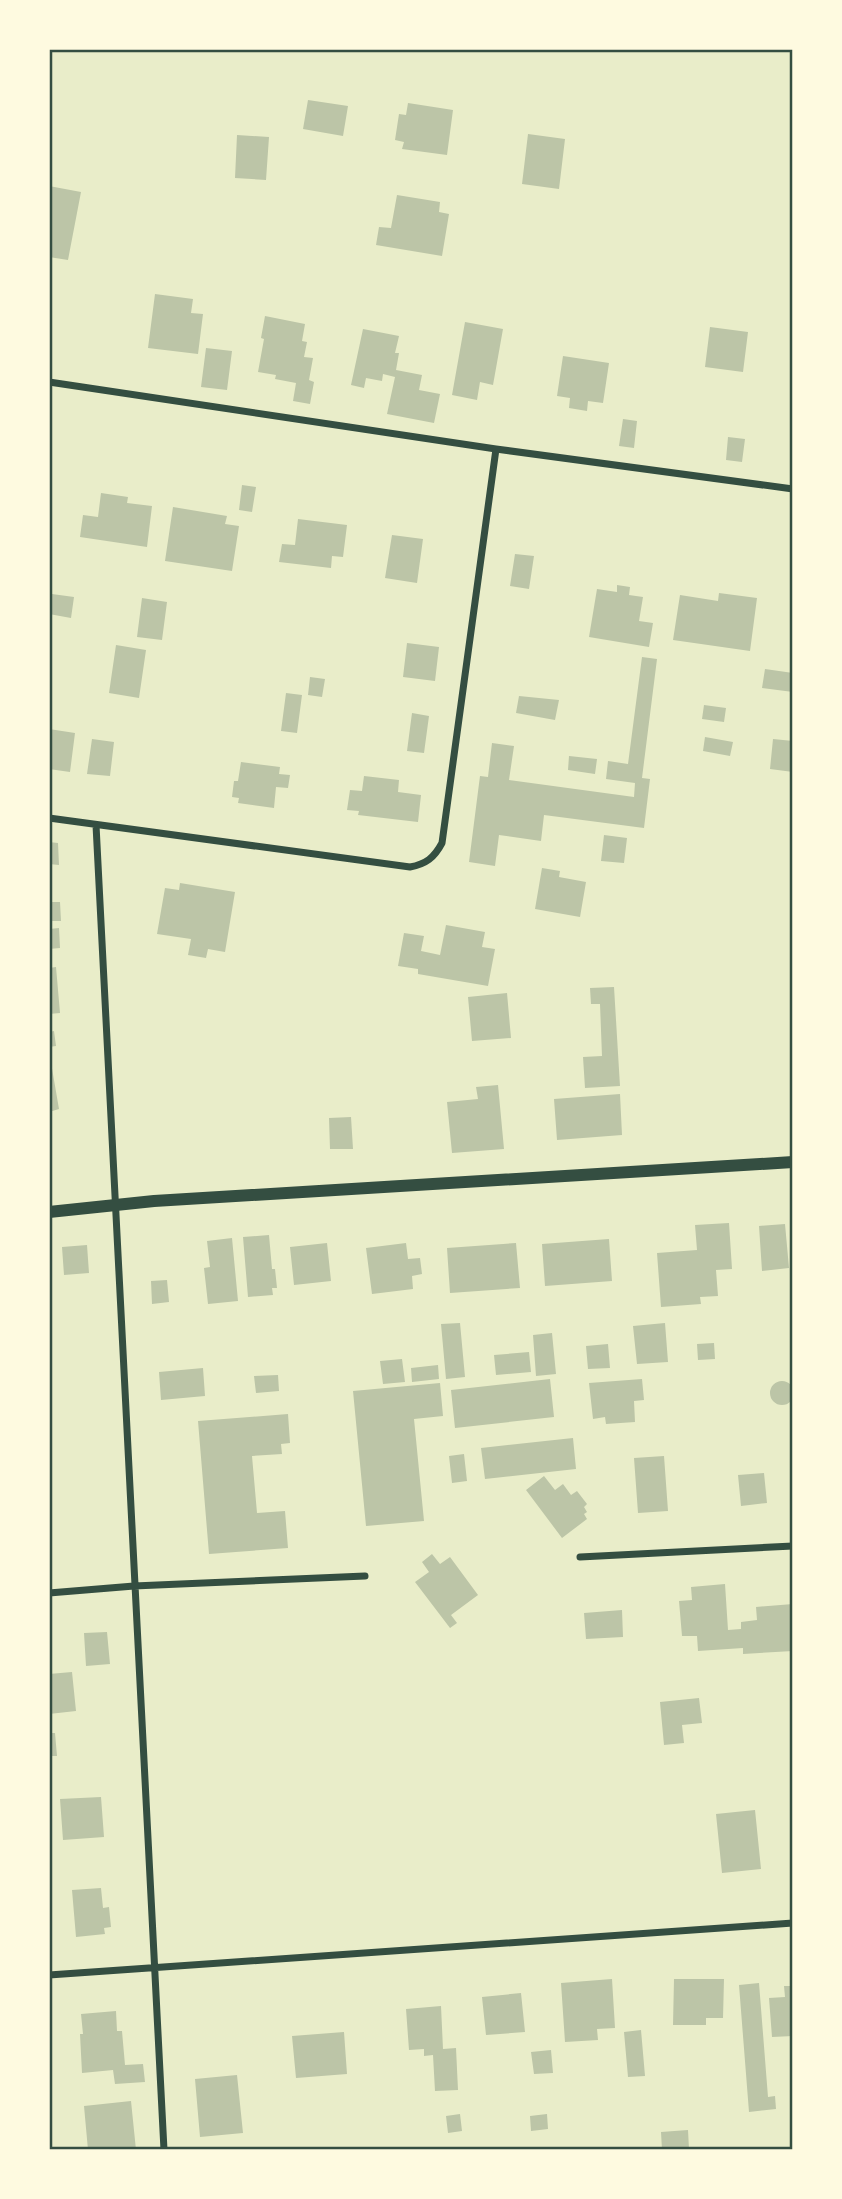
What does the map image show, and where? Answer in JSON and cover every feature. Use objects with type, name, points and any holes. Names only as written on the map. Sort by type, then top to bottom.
[{"type":"street","points":[[49,382],[496,449],[793,489]]},
{"type":"street","points":[[49,818],[410,867],[424,864],[435,855],[442,843],[496,449]]},
{"type":"street","points":[[96,825],[164,2150]]},
{"type":"street","points":[[49,1212],[114,1205],[793,1162]]},
{"type":"street","points":[[580,1557],[793,1546]]},
{"type":"street","points":[[49,1593],[134,1586],[365,1576]]},
{"type":"street","points":[[49,1975],[793,1923]]},
{"type":"building","points":[[308,100],[348,106],[343,136],[303,129]]},
{"type":"building","points":[[408,103],[453,110],[447,155],[402,149],[404,142],[395,140],[399,114],[406,115]]},
{"type":"building","points":[[528,134],[565,139],[559,189],[522,184]]},
{"type":"building","points":[[237,135],[269,137],[266,180],[235,178]]},
{"type":"building","points":[[49,186],[81,192],[68,260],[49,257]]},
{"type":"building","points":[[397,195],[440,202],[439,212],[449,214],[442,256],[376,245],[379,227],[391,228]]},
{"type":"building","points":[[155,294],[193,299],[191,313],[203,314],[198,354],[148,348]]},
{"type":"building","points":[[265,316],[305,324],[302,341],[307,342],[304,357],[313,358],[309,380],[314,382],[310,404],[293,401],[296,383],[275,379],[276,375],[258,372]]},
{"type":"building","points":[[465,322],[503,329],[493,385],[480,382],[477,400],[452,395]]},
{"type":"building","points":[[710,327],[748,332],[743,372],[705,367]]},
{"type":"building","points":[[363,329],[399,336],[395,353],[399,353],[396,370],[422,375],[419,390],[440,394],[434,423],[387,414],[395,377],[383,374],[382,381],[366,378],[364,388],[351,385]]},
{"type":"building","points":[[206,348],[232,351],[227,390],[201,387]]},
{"type":"building","points":[[563,356],[609,363],[603,403],[588,401],[587,411],[569,408],[570,398],[557,396]]},
{"type":"building","points":[[623,419],[637,421],[634,448],[619,446]]},
{"type":"building","points":[[728,437],[745,439],[742,462],[726,460]]},
{"type":"building","points":[[242,485],[256,487],[252,512],[239,510]]},
{"type":"building","points":[[101,493],[128,497],[127,503],[152,506],[147,547],[80,537],[83,515],[98,517]]},
{"type":"building","points":[[173,507],[227,516],[225,524],[239,526],[232,571],[165,561]]},
{"type":"building","points":[[298,519],[347,525],[343,557],[332,556],[331,568],[279,562],[282,544],[295,545]]},
{"type":"building","points":[[392,535],[423,539],[417,583],[385,578]]},
{"type":"building","points":[[515,554],[534,556],[529,589],[510,586]]},
{"type":"building","points":[[617,585],[630,587],[629,595],[643,597],[639,621],[653,623],[649,647],[589,637],[597,589],[617,592]]},
{"type":"building","points":[[719,593],[757,598],[750,651],[673,640],[680,595],[718,601]]},
{"type":"building","points":[[52,594],[74,597],[71,618],[49,614]]},
{"type":"building","points":[[142,598],[167,602],[162,640],[137,637]]},
{"type":"building","points":[[407,643],[439,647],[435,681],[403,677]]},
{"type":"building","points":[[116,645],[146,650],[139,698],[109,693]]},
{"type":"building","points":[[642,657],[657,659],[642,778],[650,779],[644,828],[544,815],[541,841],[499,835],[495,866],[469,862],[480,776],[488,777],[492,743],[514,746],[509,780],[634,797],[635,783],[606,779],[608,761],[628,764]]},
{"type":"building","points":[[765,669],[793,673],[793,692],[762,688]]},
{"type":"building","points":[[310,677],[325,679],[322,697],[308,695]]},
{"type":"building","points":[[286,693],[302,695],[297,733],[281,731]]},
{"type":"building","points":[[519,696],[559,700],[555,720],[516,713]]},
{"type":"building","points":[[704,705],[726,708],[724,722],[702,719]]},
{"type":"building","points":[[412,713],[429,716],[424,753],[407,751]]},
{"type":"building","points":[[49,729],[75,733],[70,772],[49,769]]},
{"type":"building","points":[[705,737],[733,742],[730,756],[703,751]]},
{"type":"building","points":[[92,739],[114,742],[110,776],[87,774]]},
{"type":"building","points":[[773,739],[793,741],[793,772],[770,769]]},
{"type":"building","points":[[569,756],[597,759],[595,774],[568,770]]},
{"type":"building","points":[[241,762],[280,767],[279,774],[290,775],[288,788],[276,787],[274,808],[238,803],[239,798],[232,797]]},
{"type":"building","points":[[364,776],[399,780],[398,792],[421,795],[418,822],[358,815],[359,811],[347,810],[350,790],[362,791]]},
{"type":"building","points":[[604,835],[627,838],[624,863],[601,861]]},
{"type":"building","points":[[49,842],[58,843],[59,865],[49,864]]},
{"type":"building","points":[[542,868],[560,871],[559,877],[586,882],[580,917],[535,909]]},
{"type":"building","points":[[180,883],[235,892],[225,952],[208,949],[206,958],[188,955],[191,939],[157,934],[165,888],[179,890]]},
{"type":"building","points":[[49,902],[60,902],[61,921],[49,921]]},
{"type":"building","points":[[446,925],[485,932],[482,947],[495,949],[488,986],[418,974],[418,969],[398,966],[404,933],[424,936],[421,951],[440,955]]},
{"type":"building","points":[[59,928],[60,948],[49,949],[49,929]]},
{"type":"building","points":[[56,967],[60,1013],[49,1014],[49,968]]},
{"type":"building","points":[[614,987],[620,1086],[585,1088],[583,1057],[602,1056],[600,1004],[591,1004],[590,988]]},
{"type":"building","points":[[507,993],[511,1038],[472,1041],[468,997]]},
{"type":"building","points":[[54,1031],[56,1046],[49,1047],[49,1032]]},
{"type":"building","points":[[49,1051],[59,1109],[49,1112]]},
{"type":"building","points":[[498,1085],[504,1149],[452,1153],[447,1102],[478,1099],[476,1087]]},
{"type":"building","points":[[620,1094],[622,1135],[557,1140],[554,1099]]},
{"type":"building","points":[[351,1117],[353,1149],[330,1149],[329,1118]]},
{"type":"building","points":[[729,1223],[732,1269],[716,1270],[718,1296],[700,1297],[701,1304],[661,1307],[657,1253],[697,1250],[695,1225]]},
{"type":"building","points":[[785,1224],[789,1268],[762,1271],[759,1226]]},
{"type":"building","points":[[269,1235],[272,1269],[275,1269],[277,1288],[272,1288],[273,1295],[248,1297],[243,1237]]},
{"type":"building","points":[[232,1238],[238,1301],[208,1304],[204,1268],[210,1267],[207,1241]]},
{"type":"building","points":[[609,1239],[612,1281],[545,1286],[542,1244]]},
{"type":"building","points":[[327,1243],[331,1281],[294,1285],[290,1247]]},
{"type":"building","points":[[406,1243],[408,1259],[420,1258],[422,1274],[412,1276],[413,1289],[372,1294],[366,1248]]},
{"type":"building","points":[[516,1243],[520,1288],[450,1293],[447,1248]]},
{"type":"building","points":[[87,1245],[89,1273],[64,1275],[62,1247]]},
{"type":"building","points":[[167,1280],[169,1302],[152,1304],[151,1281]]},
{"type":"building","points":[[460,1323],[465,1377],[446,1379],[441,1324]]},
{"type":"building","points":[[665,1323],[668,1362],[637,1364],[633,1326]]},
{"type":"building","points":[[552,1333],[556,1374],[536,1376],[533,1335]]},
{"type":"building","points":[[714,1343],[715,1359],[698,1360],[697,1344]]},
{"type":"building","points":[[608,1344],[610,1368],[588,1369],[586,1346]]},
{"type":"building","points":[[529,1352],[531,1372],[496,1375],[494,1355]]},
{"type":"building","points":[[402,1359],[405,1382],[383,1384],[380,1361]]},
{"type":"building","points":[[438,1365],[439,1379],[412,1382],[411,1368]]},
{"type":"building","points":[[203,1368],[205,1396],[161,1400],[159,1372]]},
{"type":"building","points":[[278,1375],[279,1391],[256,1393],[254,1376]]},
{"type":"building","points":[[550,1379],[554,1417],[455,1428],[451,1390]]},
{"type":"building","points":[[642,1379],[644,1400],[634,1401],[635,1422],[606,1424],[605,1417],[593,1419],[589,1383]]},
{"type":"building","points":[[782,1381],[790,1385],[794,1393],[790,1401],[782,1405],[774,1401],[770,1393],[774,1385]]},
{"type":"building","points":[[440,1383],[443,1416],[414,1419],[424,1521],[366,1526],[353,1391]]},
{"type":"building","points":[[288,1414],[290,1443],[281,1444],[282,1454],[252,1456],[257,1513],[285,1511],[288,1548],[209,1554],[198,1421]]},
{"type":"building","points":[[573,1438],[576,1469],[485,1479],[481,1448]]},
{"type":"building","points":[[464,1454],[467,1481],[452,1483],[449,1456]]},
{"type":"building","points":[[664,1456],[668,1511],[638,1513],[634,1458]]},
{"type":"building","points":[[764,1473],[767,1503],[741,1506],[738,1475]]},
{"type":"building","points":[[544,1476],[555,1490],[563,1484],[571,1495],[577,1491],[587,1504],[584,1507],[587,1512],[584,1514],[587,1519],[562,1538],[526,1490]]},
{"type":"building","points":[[432,1554],[440,1564],[450,1557],[478,1595],[451,1615],[457,1623],[450,1628],[415,1582],[429,1572],[422,1562]]},
{"type":"building","points":[[725,1584],[728,1630],[741,1629],[741,1622],[757,1620],[756,1607],[793,1604],[793,1651],[743,1654],[743,1648],[698,1651],[697,1636],[682,1636],[679,1601],[692,1600],[691,1587]]},
{"type":"building","points":[[622,1610],[623,1637],[586,1639],[584,1613]]},
{"type":"building","points":[[107,1632],[110,1664],[86,1666],[84,1633]]},
{"type":"building","points":[[72,1672],[76,1711],[49,1714],[49,1674]]},
{"type":"building","points":[[699,1698],[702,1723],[682,1725],[684,1743],[664,1745],[660,1702]]},
{"type":"building","points":[[49,1733],[55,1733],[57,1756],[49,1756]]},
{"type":"building","points":[[101,1797],[104,1837],[63,1840],[60,1799]]},
{"type":"building","points":[[755,1810],[761,1869],[722,1873],[716,1814]]},
{"type":"building","points":[[101,1888],[103,1908],[109,1907],[111,1927],[104,1928],[105,1934],[76,1937],[72,1890]]},
{"type":"building","points":[[612,1979],[615,2028],[597,2029],[598,2040],[565,2042],[561,1983]]},
{"type":"building","points":[[674,1979],[724,1979],[723,2018],[706,2018],[706,2025],[673,2025]]},
{"type":"building","points":[[759,1983],[768,2097],[775,2096],[776,2109],[749,2112],[739,1985]]},
{"type":"building","points":[[784,1986],[793,1986],[793,2036],[772,2037],[769,1998],[785,1997]]},
{"type":"building","points":[[521,1993],[525,2032],[486,2035],[482,1997]]},
{"type":"building","points":[[441,2006],[443,2049],[456,2048],[458,2090],[435,2091],[433,2055],[424,2056],[424,2049],[409,2050],[406,2009]]},
{"type":"building","points":[[116,2011],[117,2031],[122,2031],[125,2065],[143,2064],[145,2082],[115,2084],[113,2070],[82,2073],[81,2014]]},
{"type":"building","points":[[641,2030],[645,2076],[628,2077],[624,2032]]},
{"type":"building","points":[[344,2032],[347,2074],[296,2078],[292,2036]]},
{"type":"building","points":[[551,2050],[553,2073],[534,2074],[531,2052]]},
{"type":"building","points":[[237,2075],[243,2133],[200,2137],[195,2079]]},
{"type":"building","points":[[131,2101],[136,2150],[88,2150],[84,2106]]},
{"type":"building","points":[[460,2114],[462,2131],[448,2133],[446,2116]]},
{"type":"building","points":[[547,2114],[548,2129],[531,2131],[530,2116]]},
{"type":"building","points":[[688,2130],[689,2149],[662,2150],[661,2132]]}]
